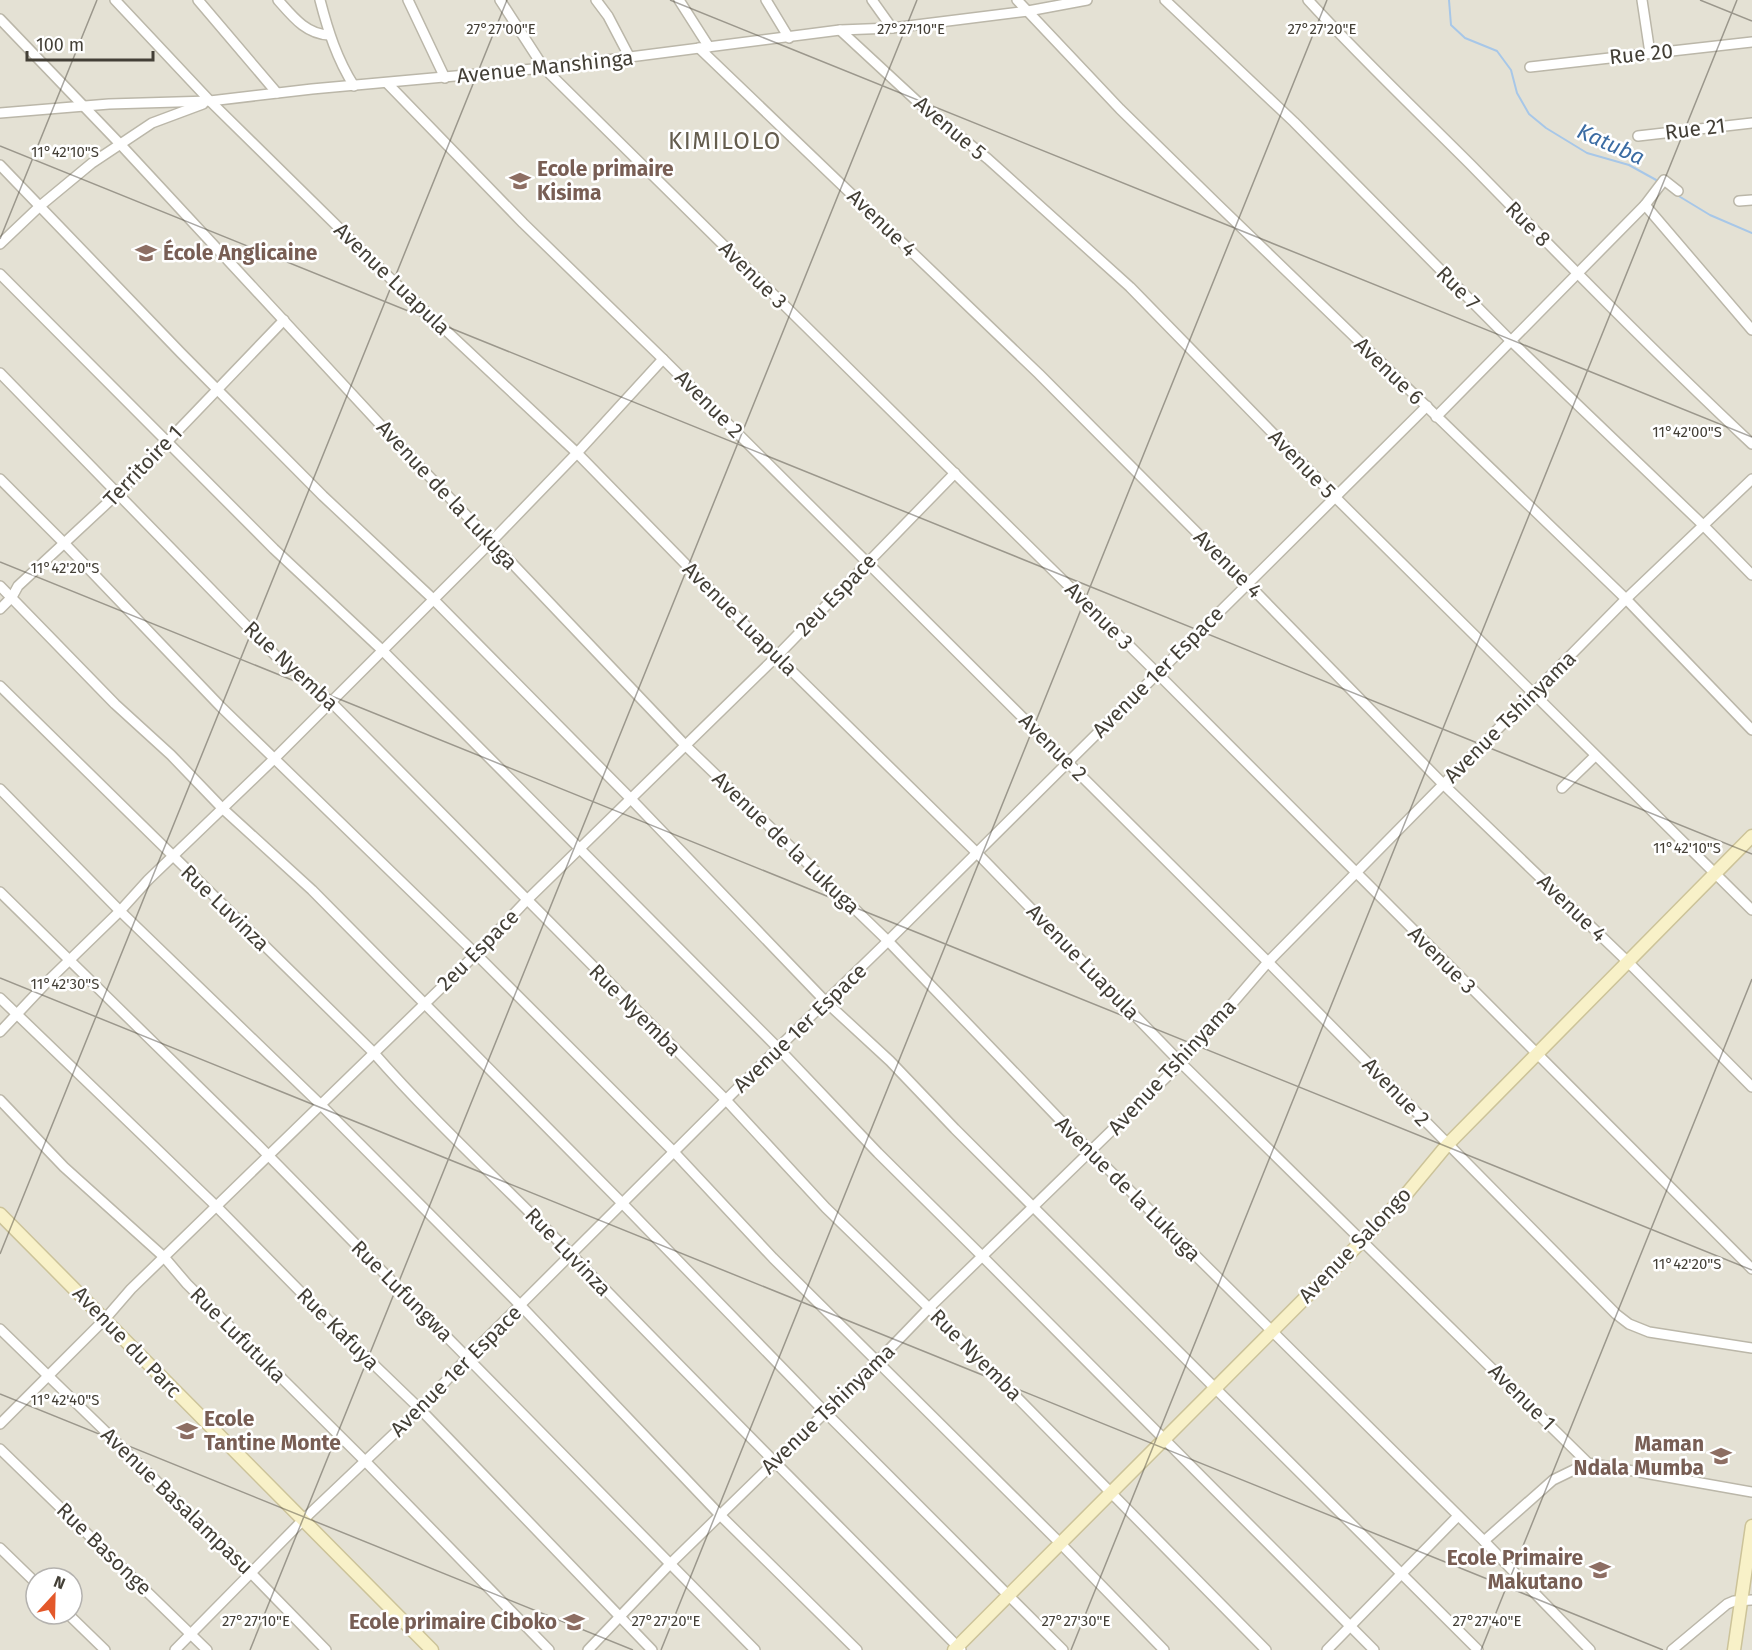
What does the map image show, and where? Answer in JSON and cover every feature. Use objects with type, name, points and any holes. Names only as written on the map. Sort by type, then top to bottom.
[{"type":"street","name":"Avenue Luapula","points":[[115,0],[210,101],[392,280],[577,453],[777,656],[976,852],[1182,1063],[1363,1240]]},
{"type":"street","points":[[198,0],[277,93]]},
{"type":"street","points":[[278,0],[305,28],[318,34],[329,35]]},
{"type":"street","points":[[320,0],[329,35],[354,86]]},
{"type":"street","points":[[408,0],[444,78]]},
{"type":"street","name":"Avenue 3","points":[[500,0],[544,68],[1157,673],[1752,1269]]},
{"type":"street","points":[[596,0],[608,16],[630,58]]},
{"type":"street","points":[[679,0],[709,47]]},
{"type":"street","points":[[766,0],[789,38]]},
{"type":"street","points":[[872,0],[892,28]]},
{"type":"street","name":"Avenue 6","points":[[1017,0],[1144,133],[1626,599],[1752,730]]},
{"type":"street","name":"Avenue Manshinga","points":[[0,113],[210,101],[544,68],[840,30],[892,28],[1087,0]]},
{"type":"street","name":"Rue 7","points":[[1165,0],[1302,131],[1510,340],[1752,575]]},
{"type":"street","name":"Rue 8","points":[[1308,0],[1358,55],[1674,370],[1752,444]]},
{"type":"street","points":[[1642,0],[1650,53]]},
{"type":"street","name":"Avenue de la Lukuga","points":[[0,19],[685,745],[888,941],[1091,1152],[1484,1541],[1590,1650]]},
{"type":"street","name":"Avenue 5","points":[[840,30],[912,97],[988,159],[1130,287],[1336,498],[1752,910]]},
{"type":"street","name":"Rue 20","points":[[1530,67],[1752,42]]},
{"type":"street","name":"Avenue 4","points":[[699,48],[1040,374],[1443,784],[1628,962],[1752,1087]]},
{"type":"street","name":"Avenue 2","points":[[387,83],[523,223],[1068,762],[1616,1314],[1629,1324],[1649,1332],[1752,1348]]},
{"type":"street","points":[[0,244],[40,206],[92,163],[152,123],[210,101]]},
{"type":"street","name":"Rue 21","points":[[1638,136],[1752,123]]},
{"type":"street","points":[[0,165],[323,496],[432,598],[631,799],[826,1002],[890,1061],[962,1137],[1034,1206],[1478,1650]]},
{"type":"street","points":[[1437,417],[1510,340],[1645,205],[1664,180],[1677,191]]},
{"type":"street","points":[[1739,201],[1752,200]]},
{"type":"street","points":[[1645,205],[1752,330]]},
{"type":"street","points":[[0,274],[274,549],[382,650],[778,1048],[878,1153],[1374,1650]]},
{"type":"street","name":"Territoire 1","points":[[0,609],[12,597],[18,586],[117,494],[284,320]]},
{"type":"street","points":[[0,1032],[148,880],[275,758],[432,598],[491,542],[663,359]]},
{"type":"street","name":"Rue Nyemba","points":[[0,373],[276,656],[331,702],[526,902],[726,1100],[826,1208],[929,1308],[1266,1650]]},
{"type":"street","name":"Avenue 1er Espace","points":[[175,1650],[250,1572],[420,1409],[622,1203],[1427,406]]},
{"type":"street","name":"2eu Espace","points":[[0,1424],[131,1289],[217,1208],[267,1155],[476,954],[579,849],[777,656],[955,473]]},
{"type":"street","points":[[0,479],[169,654],[476,954],[674,1152],[773,1258],[879,1361],[1164,1650]]},
{"type":"street","name":"Avenue Tshinyama","points":[[588,1650],[670,1564],[879,1361],[929,1308],[1182,1063],[1268,962],[1626,599],[1752,479]]},
{"type":"street","points":[[0,586],[115,704],[171,755],[222,808],[312,890],[826,1413],[1063,1650]]},
{"type":"street","name":"Rue Luvinza","points":[[0,686],[373,1052],[430,1113],[958,1649]]},
{"type":"street","points":[[1562,788],[1595,756]]},
{"type":"street","points":[[0,789],[120,911],[320,1104],[521,1306],[720,1515],[857,1650]]},
{"type":"street","name":"Avenue Salongo","points":[[958,1649],[1216,1389],[1270,1331],[1363,1240],[1408,1192],[1447,1145],[1752,836]]},
{"type":"street","name":"Rue Lufungwa","points":[[0,892],[267,1155],[755,1650]]},
{"type":"street","name":"Rue Kafuya","points":[[0,998],[420,1409],[652,1650]]},
{"type":"street","name":"Rue Lufutuka","points":[[0,1100],[64,1167],[164,1257],[187,1284],[365,1461],[549,1650]]},
{"type":"street","name":"Avenue du Parc","points":[[0,1214],[432,1650]]},
{"type":"street","name":"Avenue 1","points":[[1363,1240],[1588,1463]]},
{"type":"street","name":"Avenue Basalampasu","points":[[0,1329],[250,1572],[326,1650]]},
{"type":"street","name":"Rue Basonge","points":[[0,1449],[207,1650]]},
{"type":"street","points":[[1484,1541],[1552,1480],[1588,1463],[1752,1492]]},
{"type":"street","points":[[1327,1650],[1458,1516]]},
{"type":"street","points":[[1734,1650],[1747,1601],[1752,1526]]},
{"type":"street","points":[[0,1548],[24,1571]]},
{"type":"street","points":[[1672,1650],[1719,1610],[1734,1601],[1747,1601]]},
{"type":"street","points":[[80,1626],[105,1650]]},
{"type":"shaded area","points":[[0,0],[1752,0],[1752,1650],[0,1650]]},
{"type":"waterway","name":"Katuba","points":[[1449,0],[1451,25],[1465,38],[1497,51],[1511,70],[1517,93],[1529,114],[1546,128],[1587,153],[1629,165],[1658,181]]},
{"type":"waterway","name":"Katuba","points":[[1677,195],[1710,215],[1752,233]]},
{"type":"place","name":"Ecole primaire Kisima","points":[[520,181]]},
{"type":"place","name":"École Anglicaine","points":[[146,253]]},
{"type":"place","name":"Ecole Tantine Monte","points":[[187,1431]]},
{"type":"place","name":"Maman Ndala Mumba","points":[[1721,1456]]},
{"type":"place","name":"Ecole Primaire Makutano","points":[[1600,1570]]},
{"type":"place","name":"Ecole primaire Ciboko","points":[[574,1622]]},
{"type":"district","name":"KIMILOLO","points":[[725,141]]}]
